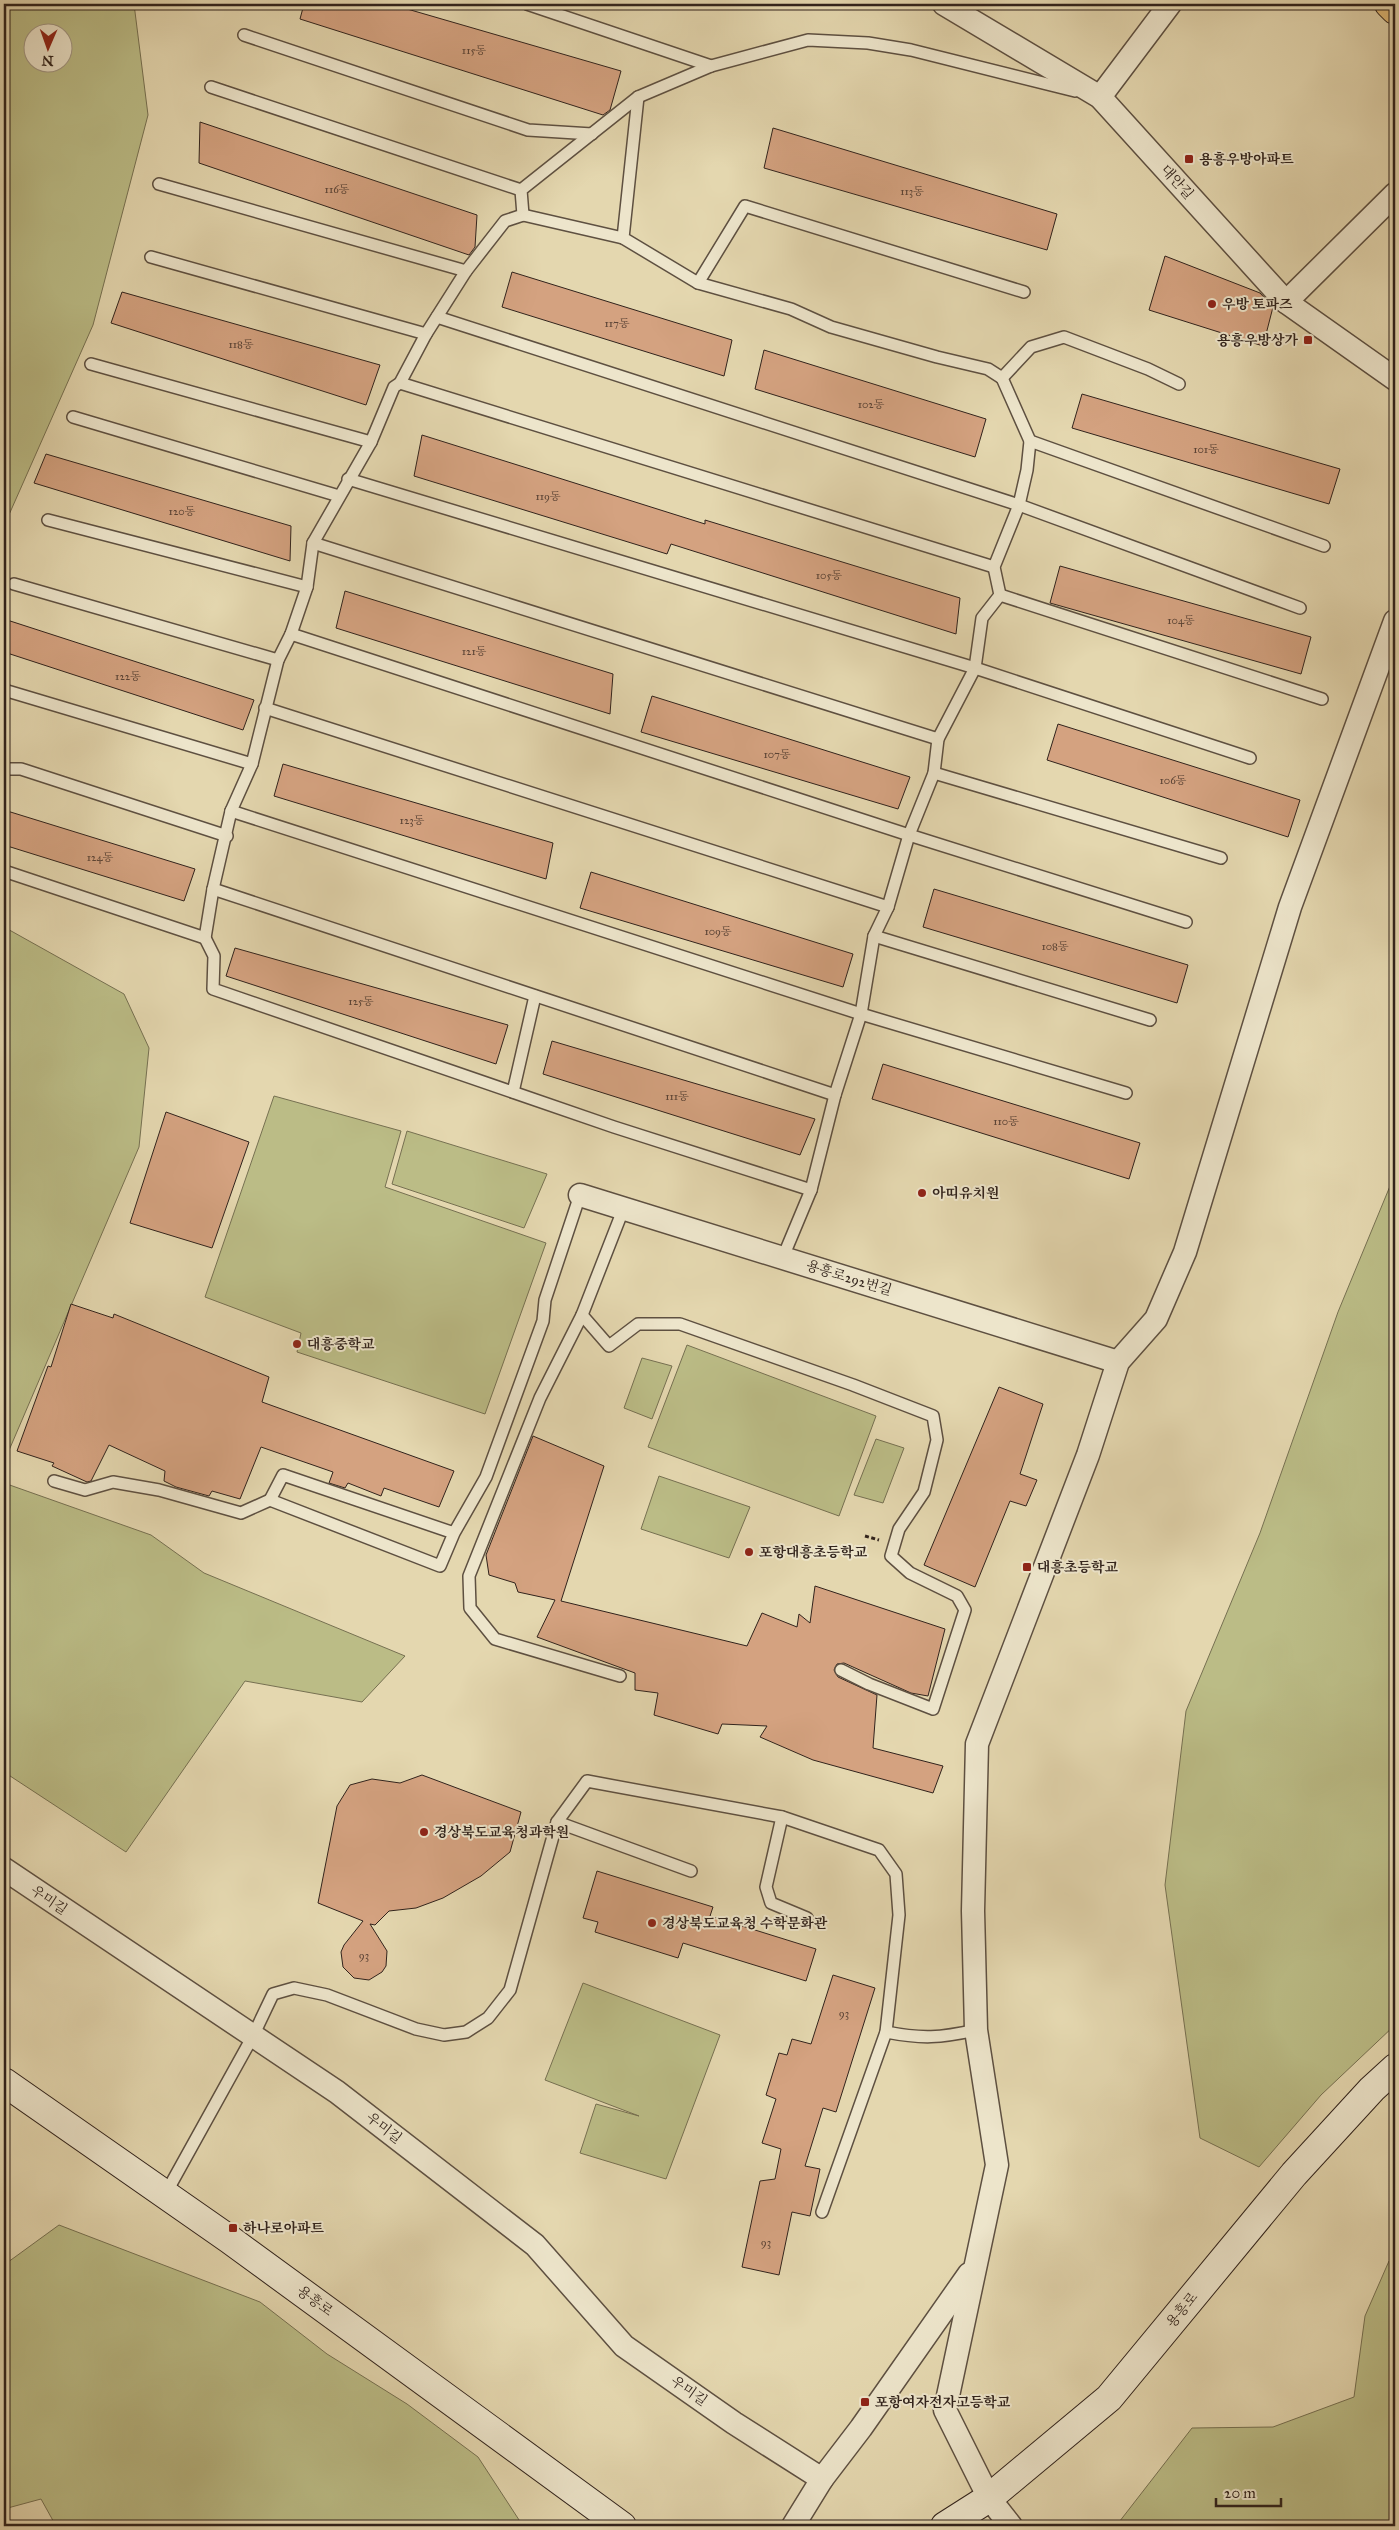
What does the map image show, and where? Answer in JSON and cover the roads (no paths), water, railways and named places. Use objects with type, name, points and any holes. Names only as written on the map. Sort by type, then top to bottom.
[{"type":"main road","points":[[1389,4],[1395,10]]},
{"type":"main road","name":"용흥로","points":[[945,2526],[989,2498],[1109,2398],[1294,2174],[1372,2089],[1395,2068]]},
{"type":"main road","name":"용흥로","points":[[4,2082],[166,2193],[622,2526]]},
{"type":"street","name":"대안길","points":[[944,4],[1100,97],[1286,302],[1395,379]]},
{"type":"street","points":[[1100,97],[1170,4]]},
{"type":"street","points":[[1286,302],[1395,194]]},
{"type":"street","points":[[1011,2526],[989,2498],[945,2410],[997,2165],[976,2030],[973,1910],[976,1744],[1088,1455],[1118,1362],[1156,1319],[1185,1252],[1290,907],[1395,621]]},
{"type":"street","name":"용흥로292번길","points":[[580,1195],[623,1210],[783,1257],[1118,1362]]},
{"type":"street","name":"우미길","points":[[4,1869],[337,2092],[535,2245],[624,2346],[734,2423],[822,2479]]},
{"type":"street","points":[[793,2526],[822,2479],[861,2428],[974,2267]]},
{"type":"lane","points":[[527,4],[711,66]]},
{"type":"lane","points":[[244,35],[528,130],[592,134]]},
{"type":"lane","points":[[521,190],[638,97],[711,66],[808,40],[868,43],[911,50],[1100,97]]},
{"type":"lane","points":[[211,87],[521,190]]},
{"type":"lane","points":[[623,238],[638,97]]},
{"type":"lane","points":[[160,184],[466,270]]},
{"type":"lane","points":[[521,190],[523,215]]},
{"type":"lane","points":[[698,283],[745,206],[1024,292]]},
{"type":"lane","points":[[811,1190],[614,1127],[213,989],[214,956],[205,938],[213,889],[227,836],[231,812],[252,764],[278,660],[291,634],[307,587],[313,543],[370,442],[394,387],[400,383],[426,334],[466,270],[505,221],[523,215],[623,238],[698,283],[790,309],[831,327],[937,357],[988,369],[1002,378],[1030,441],[1027,470],[1019,505],[994,568],[1000,595]]},
{"type":"lane","points":[[151,257],[426,334]]},
{"type":"lane","points":[[437,317],[1019,505],[1300,608]]},
{"type":"lane","points":[[1002,378],[1030,347],[1064,337],[1148,368],[1179,384]]},
{"type":"lane","points":[[91,364],[370,442]]},
{"type":"lane","points":[[400,383],[994,568]]},
{"type":"lane","points":[[73,417],[339,496]]},
{"type":"lane","points":[[1030,441],[1324,546]]},
{"type":"lane","points":[[348,479],[975,668],[1250,758]]},
{"type":"lane","points":[[48,520],[307,587]]},
{"type":"lane","points":[[313,543],[938,739]]},
{"type":"lane","points":[[14,584],[278,660]]},
{"type":"lane","points":[[783,1257],[811,1190],[835,1095],[861,1014],[874,936],[888,907],[909,835],[934,773],[938,739],[975,668],[982,618],[1000,595]]},
{"type":"lane","points":[[1000,595],[1322,699]]},
{"type":"lane","points":[[291,634],[909,835],[1186,922]]},
{"type":"lane","points":[[4,690],[252,764]]},
{"type":"lane","points":[[266,708],[888,907]]},
{"type":"lane","points":[[4,768],[21,769],[227,836]]},
{"type":"lane","points":[[934,773],[1221,858]]},
{"type":"lane","points":[[231,812],[861,1014],[1126,1093]]},
{"type":"lane","points":[[4,871],[205,938]]},
{"type":"lane","points":[[213,889],[835,1095]]},
{"type":"lane","points":[[874,936],[1150,1020]]},
{"type":"lane","points":[[513,1092],[535,996]]},
{"type":"lane","points":[[270,1500],[440,1566],[454,1533],[486,1477],[543,1321],[545,1300],[580,1195]]},
{"type":"lane","points":[[620,1676],[495,1639],[470,1608],[470,1576],[491,1516],[540,1398],[582,1315],[623,1210]]},
{"type":"lane","points":[[582,1315],[609,1346],[638,1324],[680,1324],[853,1385],[933,1416],[937,1440],[924,1492],[899,1529],[891,1556],[910,1573],[957,1596],[965,1610],[933,1709],[869,1684],[841,1670]]},
{"type":"lane","points":[[54,1480],[85,1490],[113,1482],[159,1490],[241,1512],[270,1500],[283,1475],[454,1533]]},
{"type":"lane","points":[[166,2193],[254,2036],[273,1994],[294,1988],[327,1995],[416,2029],[444,2035],[466,2032],[488,2018],[510,1990],[557,1822],[587,1780],[782,1817],[878,1850],[896,1874],[899,1915],[886,2032],[822,2212]]},
{"type":"lane","points":[[782,1817],[766,1887],[771,1903],[807,1918]]},
{"type":"lane","points":[[557,1822],[691,1871]]},
{"type":"lane","points":[[886,2032],[916,2038],[940,2038],[976,2030]]},
{"type":"place","name":"용흥우방아파트","points":[[1189,159]]},
{"type":"place","name":"우방 토파즈","points":[[1212,304]]},
{"type":"place","name":"용흥우방상가","points":[[1308,340]]},
{"type":"place","name":"아띠유치원","points":[[922,1193]]},
{"type":"place","name":"대흥중학교","points":[[297,1344]]},
{"type":"place","name":"포항대흥초등학교","points":[[749,1552]]},
{"type":"place","name":"대흥초등학교","points":[[1027,1567]]},
{"type":"place","name":"경상북도교육청과학원","points":[[424,1832]]},
{"type":"place","name":"경상북도교육청 수학문화관","points":[[652,1923]]},
{"type":"place","name":"하나로아파트","points":[[233,2228]]},
{"type":"place","name":"포항여자전자고등학교","points":[[865,2402]]}]
